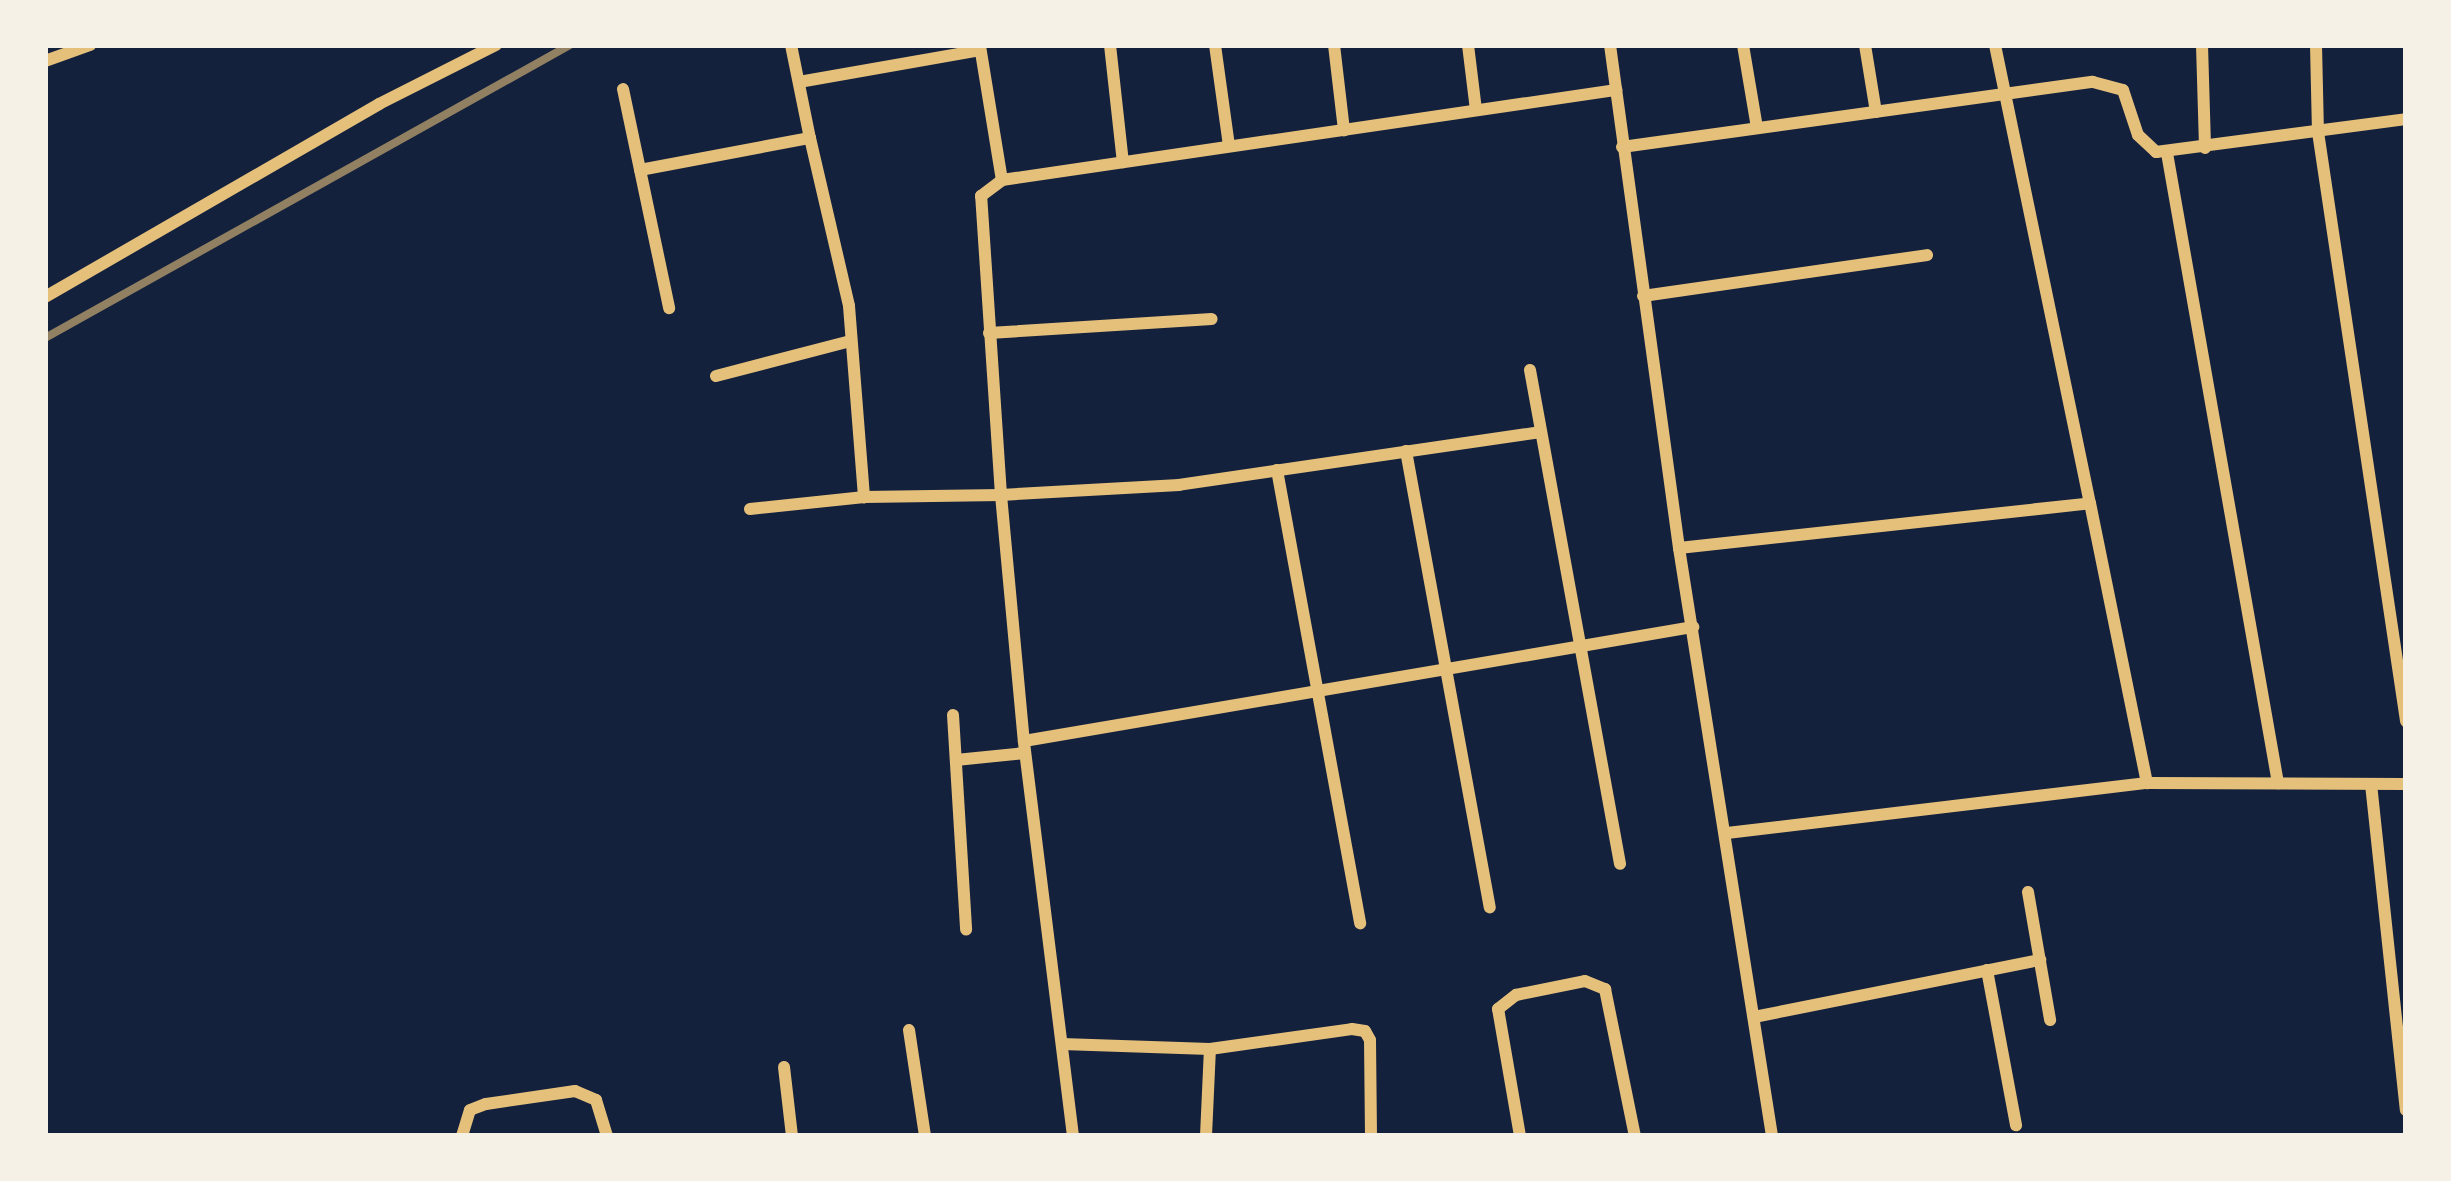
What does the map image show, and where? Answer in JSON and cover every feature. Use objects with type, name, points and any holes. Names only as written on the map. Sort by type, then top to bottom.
[{"type":"street","points":[[45,61],[90,45]]},
{"type":"street","points":[[45,297],[379,104],[496,45]]},
{"type":"street","points":[[791,45],[849,306],[864,497]]},
{"type":"street","points":[[1110,45],[1123,162]]},
{"type":"street","points":[[1215,45],[1229,146]]},
{"type":"street","points":[[1334,45],[1344,130]]},
{"type":"street","points":[[1468,45],[1476,110]]},
{"type":"street","points":[[1610,45],[1679,548],[1772,1136]]},
{"type":"street","points":[[1743,45],[1757,128]]},
{"type":"street","points":[[1865,45],[1876,112]]},
{"type":"street","points":[[1995,45],[2147,783]]},
{"type":"street","points":[[2202,45],[2205,148]]},
{"type":"street","points":[[2316,45],[2318,132],[2406,721]]},
{"type":"street","points":[[799,82],[980,47],[1002,180]]},
{"type":"street","points":[[1622,147],[2110,83],[2123,90],[2146,147],[2167,153],[2406,119]]},
{"type":"street","points":[[623,89],[669,308]]},
{"type":"street","points":[[1073,1136],[1024,747],[988,333],[981,196],[1002,180],[1616,90]]},
{"type":"street","points":[[640,170],[810,138]]},
{"type":"street","points":[[2167,153],[2278,783]]},
{"type":"street","points":[[1643,296],[1927,255]]},
{"type":"street","points":[[988,333],[1212,319]]},
{"type":"street","points":[[716,376],[850,341]]},
{"type":"street","points":[[1530,370],[1621,865]]},
{"type":"street","points":[[750,509],[864,497],[1178,485],[1541,431]]},
{"type":"street","points":[[1406,451],[1490,908]]},
{"type":"street","points":[[1277,470],[1360,923]]},
{"type":"street","points":[[1679,548],[2090,503]]},
{"type":"street","points":[[956,760],[1317,691],[1693,627]]},
{"type":"street","points":[[953,716],[966,930]]},
{"type":"street","points":[[1727,833],[2147,783],[2406,784]]},
{"type":"street","points":[[2371,784],[2406,1110]]},
{"type":"street","points":[[2028,892],[2050,1020]]},
{"type":"street","points":[[1754,1017],[2040,960]]},
{"type":"street","points":[[1987,970],[2016,1125]]},
{"type":"street","points":[[1520,1136],[1498,1009],[1516,995],[1585,981],[1605,989],[1635,1136]]},
{"type":"street","points":[[909,1030],[926,1136]]},
{"type":"street","points":[[1062,1044],[1210,1049],[1365,1031],[1372,1052],[1371,1136]]},
{"type":"street","points":[[1206,1136],[1210,1049]]},
{"type":"street","points":[[784,1067],[792,1136]]},
{"type":"street","points":[[462,1136],[470,1110],[575,1091],[596,1100],[607,1136]]},
{"type":"railway","points":[[45,338],[570,45]]}]
